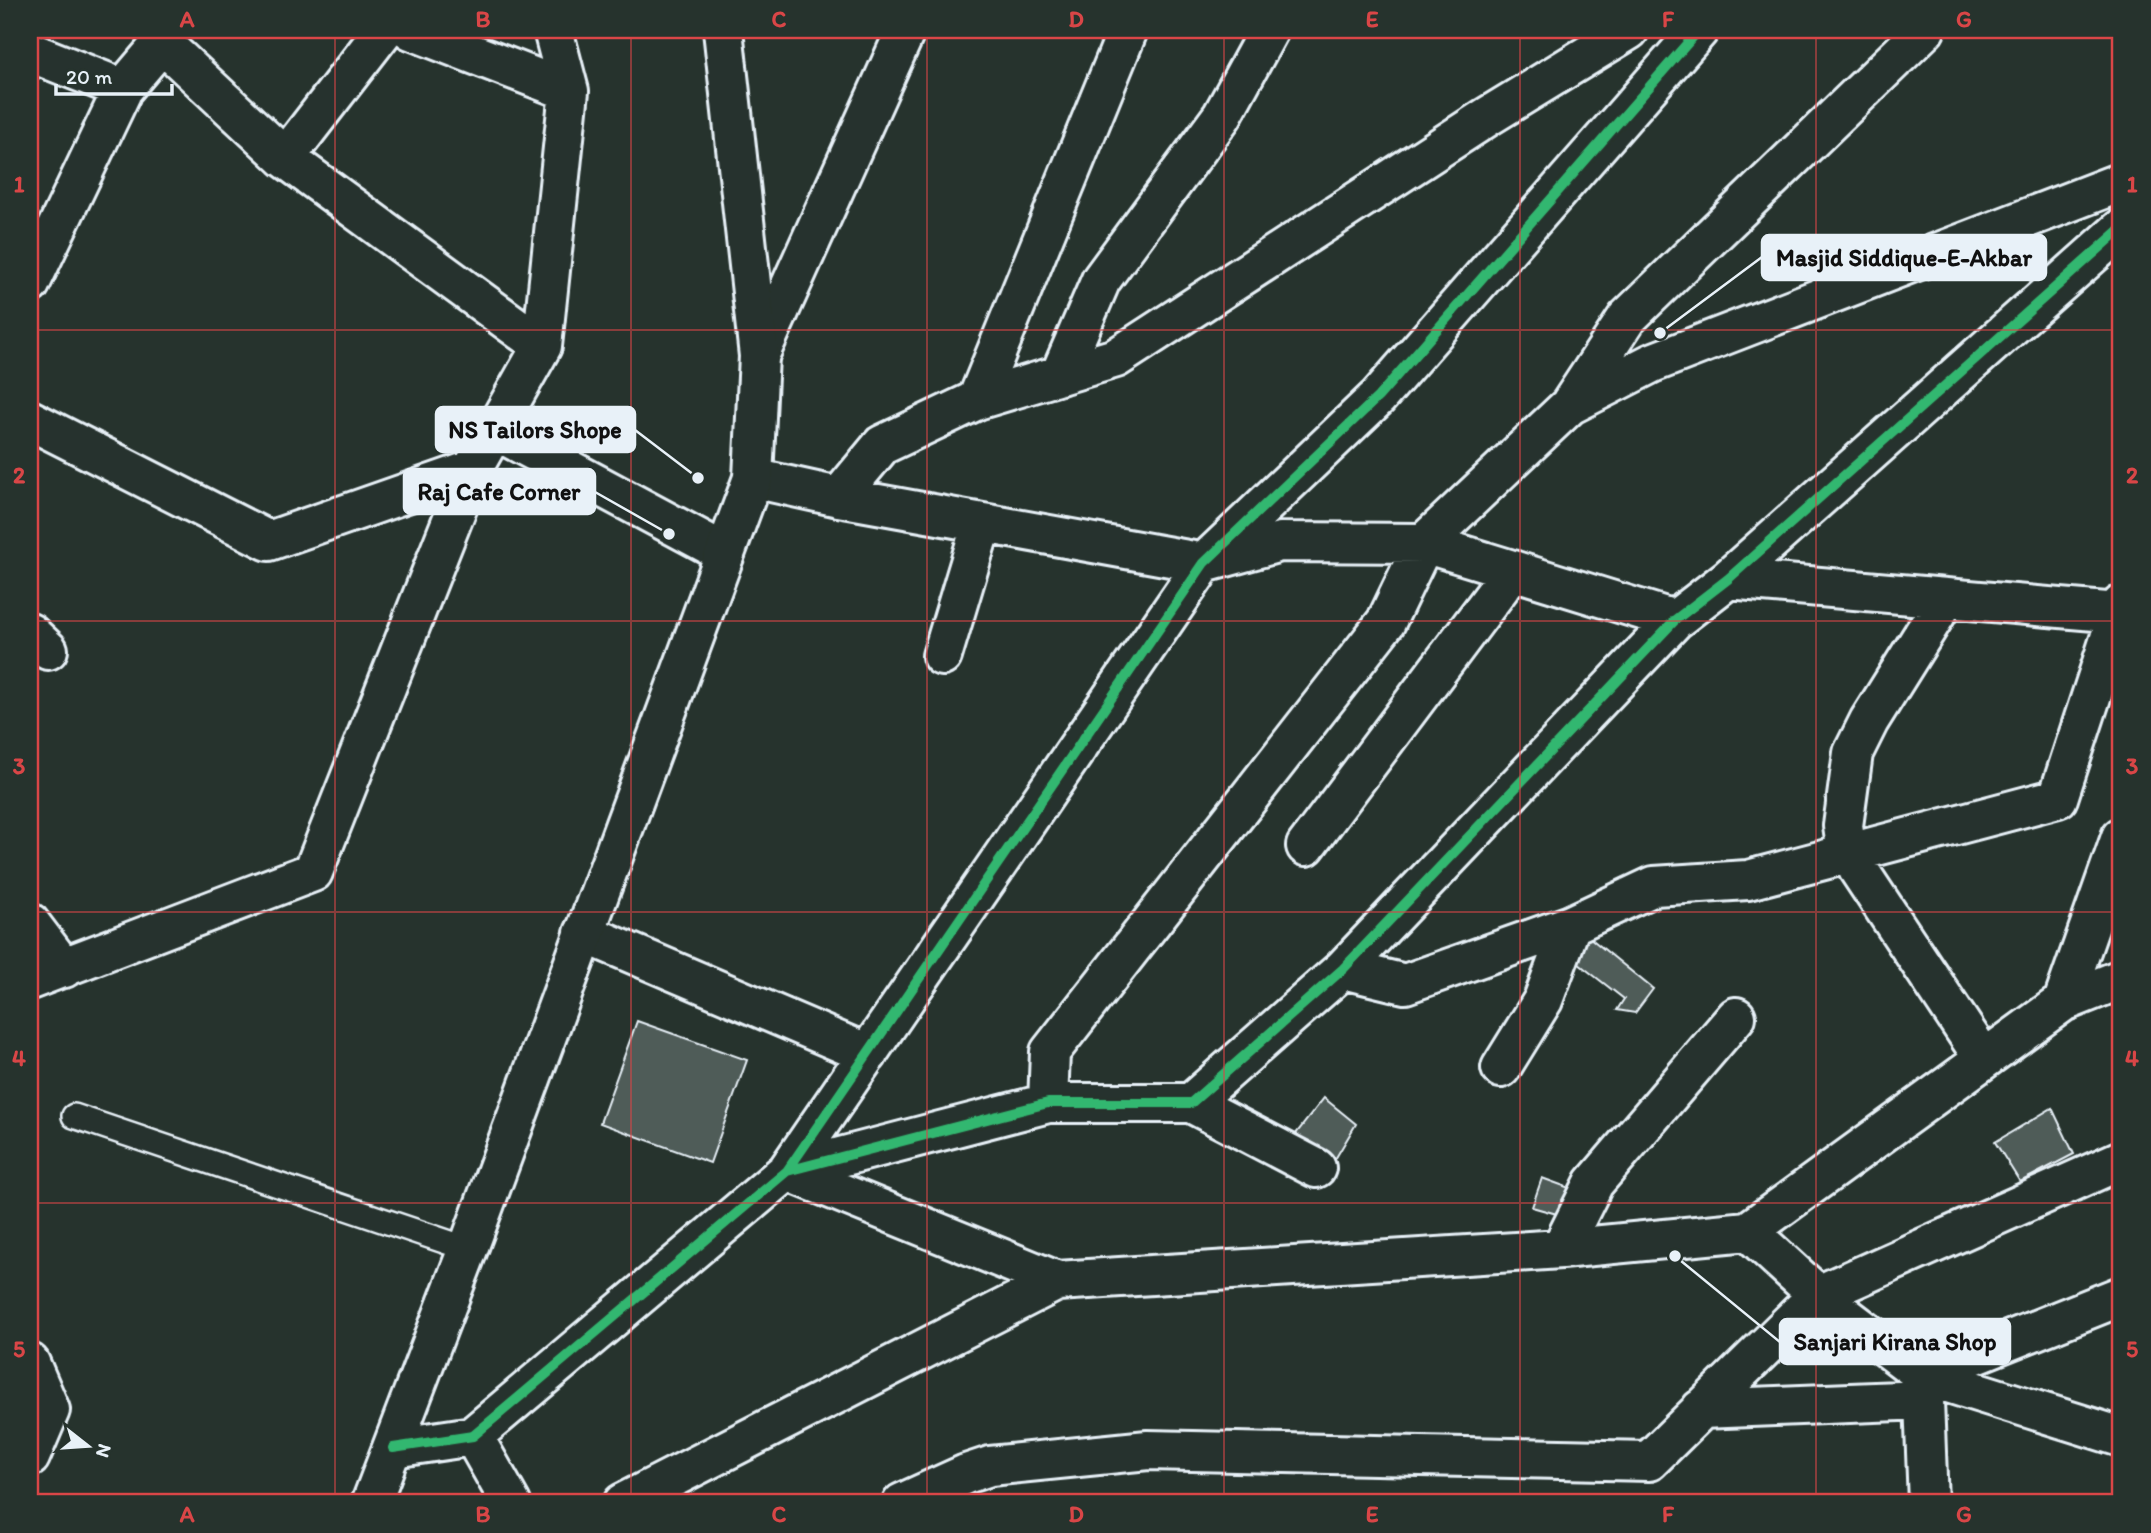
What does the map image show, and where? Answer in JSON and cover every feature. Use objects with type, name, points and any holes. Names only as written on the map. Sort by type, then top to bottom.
[{"type":"street","points":[[285,158],[384,30]]},
{"type":"street","points":[[411,30],[569,91]]},
{"type":"street","points":[[30,923],[47,974],[313,872],[472,470],[542,346],[569,91],[553,30]]},
{"type":"street","points":[[371,1503],[468,1249],[753,478],[759,356],[723,30]]},
{"type":"street","points":[[759,356],[906,30]]},
{"type":"street","points":[[976,400],[1128,30]]},
{"type":"street","points":[[1060,375],[1101,280],[1222,116],[1269,30]]},
{"type":"street","points":[[839,497],[882,444],[976,400],[1116,358],[1488,117],[1629,30]]},
{"type":"street","points":[[393,1448],[473,1436],[787,1171],[1204,563],[1378,397],[1699,30]]},
{"type":"street","points":[[1048,1103],[1050,1052],[1386,622],[1424,543],[1570,405],[1627,318],[1925,30]]},
{"type":"street","points":[[30,284],[123,89],[164,36],[285,158],[542,346]]},
{"type":"street","points":[[30,52],[123,89]]},
{"type":"street","points":[[1570,405],[1652,363],[2121,181]]},
{"type":"street","points":[[1191,1103],[1343,969],[1675,620],[1728,579],[2121,229]]},
{"type":"street","points":[[30,421],[269,541],[472,470]]},
{"type":"street","points":[[495,430],[725,553]]},
{"type":"street","points":[[753,478],[839,497],[1204,563],[1280,542],[1424,543],[1675,620]]},
{"type":"street","points":[[942,656],[982,523]]},
{"type":"street","points":[[1306,846],[1513,570]]},
{"type":"street","points":[[1343,969],[1405,984],[1572,925],[1654,886],[1748,880],[2058,798],[2119,609],[1946,598],[1728,579]]},
{"type":"street","points":[[1946,598],[1868,721],[1853,753],[1843,826],[1849,852],[1858,869],[1984,1059]]},
{"type":"street","points":[[2063,1002],[2121,836]]},
{"type":"street","points":[[1501,1068],[1543,1000],[1572,925]]},
{"type":"street","points":[[584,933],[868,1054]]},
{"type":"street","points":[[623,1503],[1056,1281],[1561,1250],[1748,1231],[2063,1002],[2121,979]]},
{"type":"street","points":[[1561,1250],[1594,1183],[1736,1017]]},
{"type":"street","points":[[787,1171],[1048,1103],[1191,1103],[1317,1168]]},
{"type":"street","points":[[902,1503],[990,1466],[1148,1450],[1649,1461],[1818,1295],[2121,1160]]},
{"type":"street","points":[[787,1171],[1056,1281]]},
{"type":"street","points":[[1748,1231],[1923,1387],[2121,1437]]},
{"type":"street","points":[[1702,1409],[1923,1387],[2121,1296]]},
{"type":"street","points":[[30,1363],[50,1410],[30,1457]]},
{"type":"street","points":[[1923,1387],[1928,1503]]},
{"type":"street","points":[[473,1436],[512,1503]]},
{"type":"lane","points":[[74,1116],[468,1249]]},
{"type":"building","points":[[1589,937],[1653,989],[1635,1013],[1617,1010],[1624,999],[1570,957]]},
{"type":"building","points":[[637,1021],[747,1060],[710,1163],[600,1123]]},
{"type":"building","points":[[1324,1098],[1356,1124],[1334,1161],[1292,1139]]},
{"type":"building","points":[[2052,1108],[2074,1154],[2020,1182],[1995,1142]]},
{"type":"building","points":[[1542,1178],[1575,1190],[1564,1216],[1532,1207]]},
{"type":"cycle path","points":[[393,1448],[473,1436],[787,1171],[1204,563],[1378,397],[1699,30]]},
{"type":"cycle path","points":[[787,1171],[1048,1103],[1191,1103],[1343,969],[1675,620],[1728,579],[2121,229]]},
{"type":"place","name":"Masjid Siddique-E-Akbar","points":[[1660,333]]},
{"type":"place","name":"NS Tailors Shope","points":[[698,478]]},
{"type":"place","name":"Raj Cafe Corner","points":[[669,534]]},
{"type":"place","name":"Sanjari Kirana Shop","points":[[1675,1256]]}]
